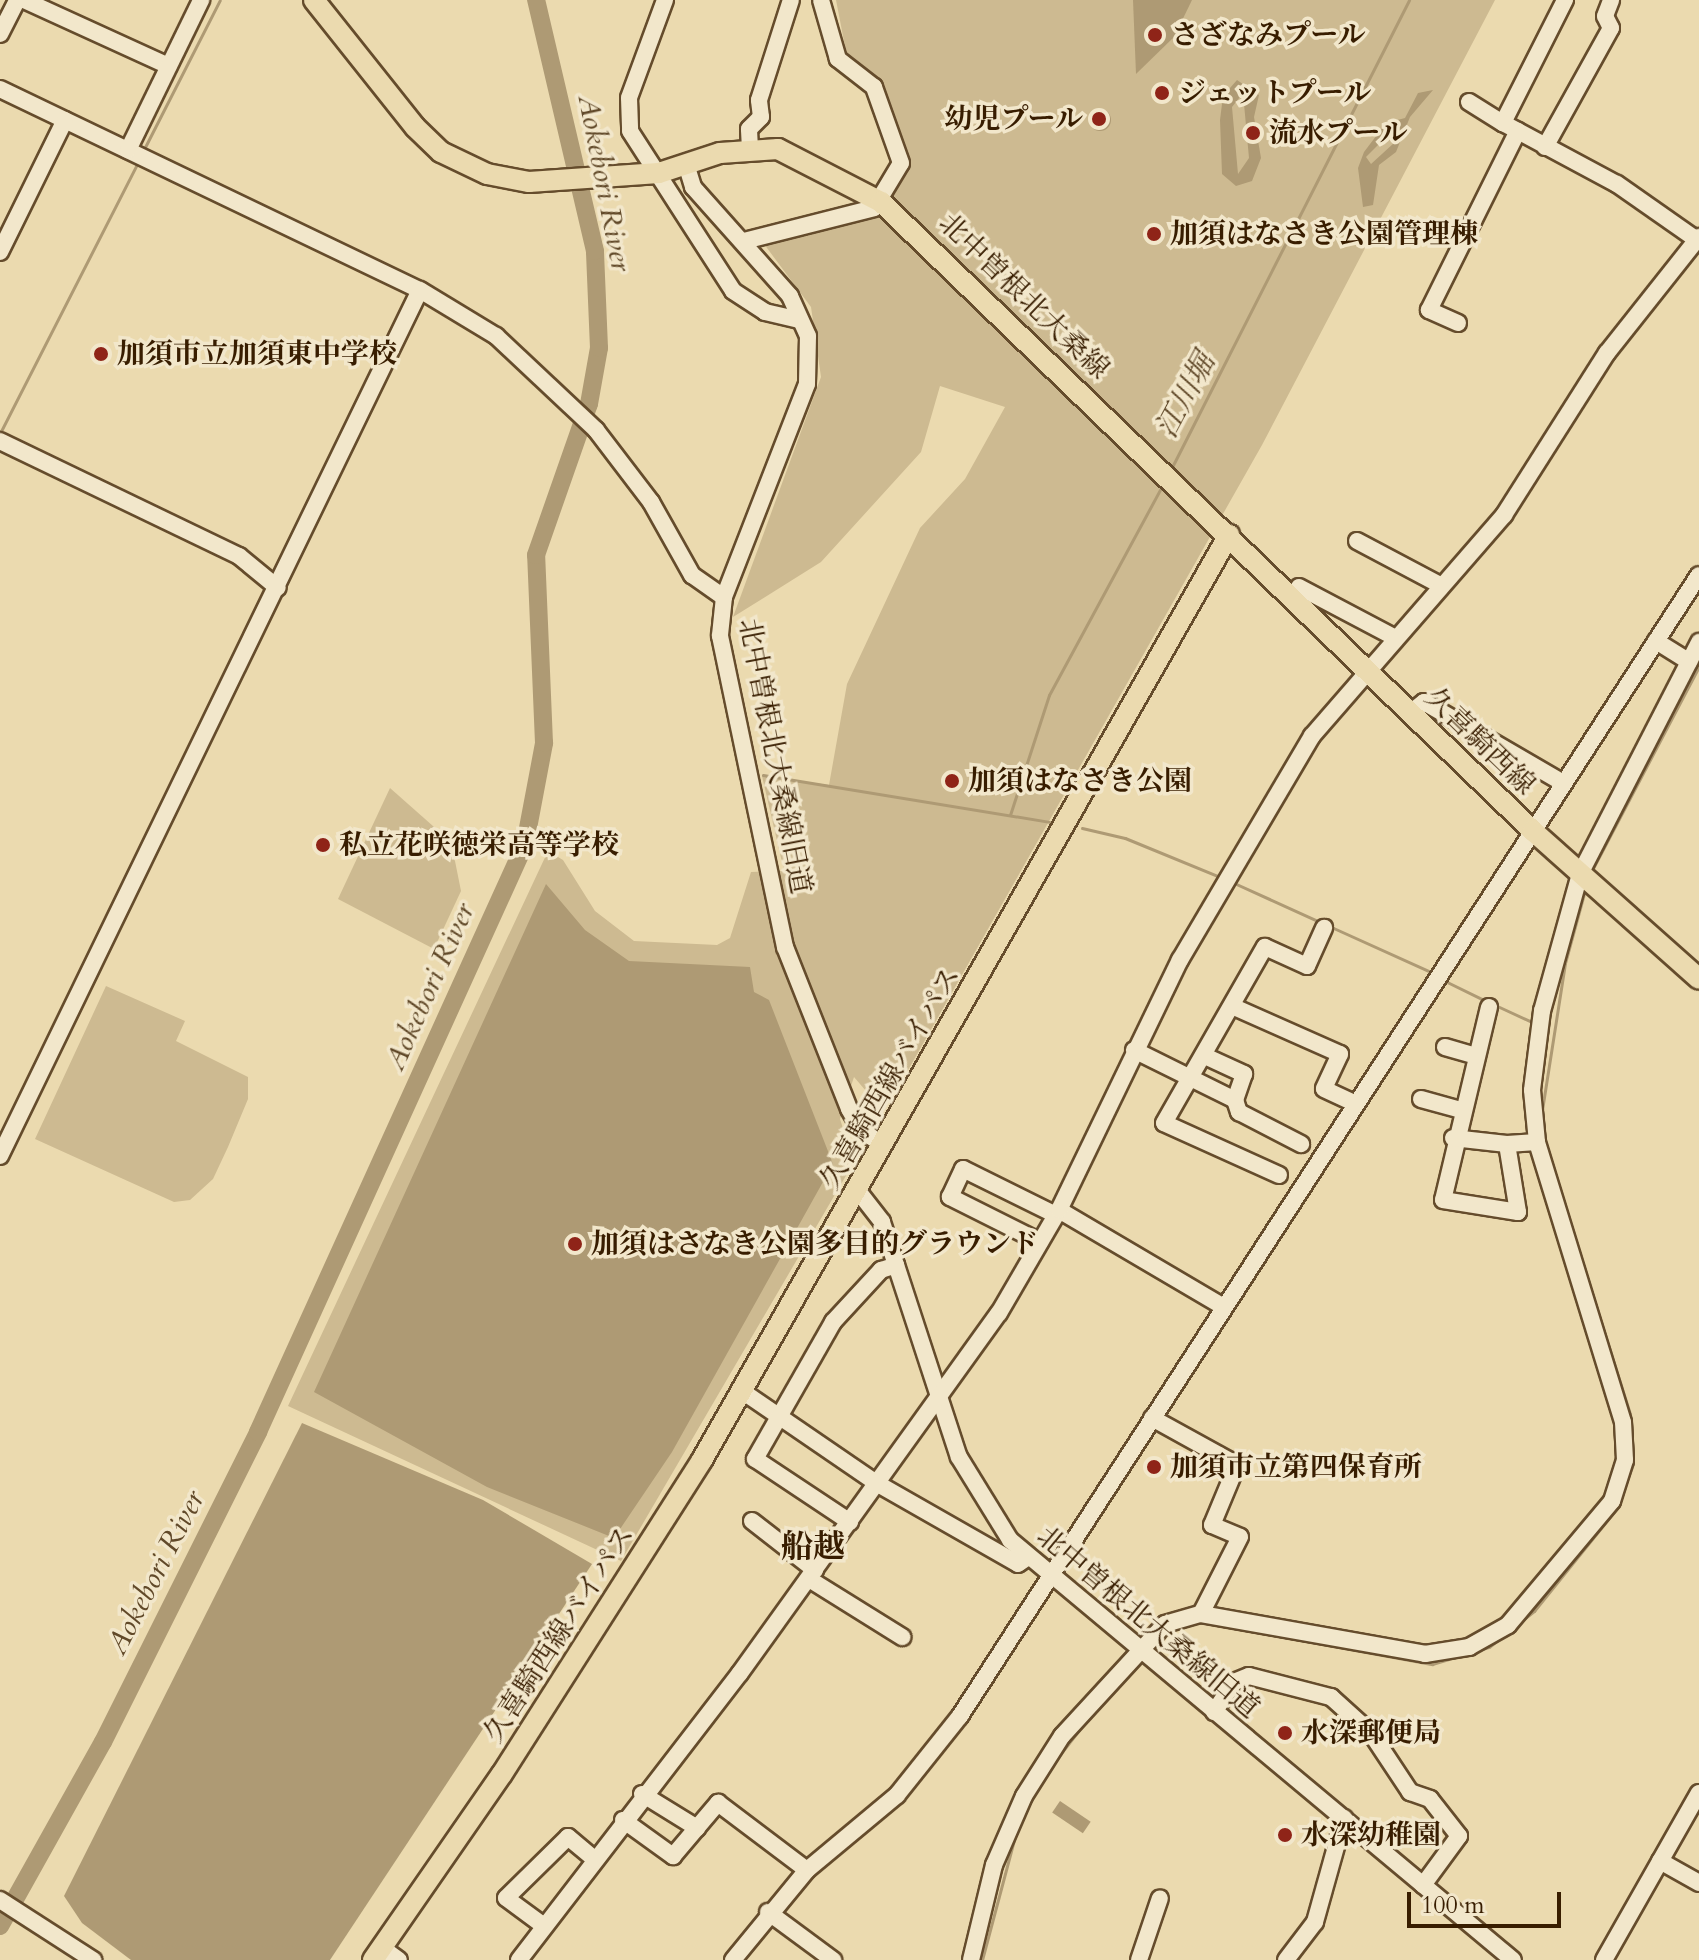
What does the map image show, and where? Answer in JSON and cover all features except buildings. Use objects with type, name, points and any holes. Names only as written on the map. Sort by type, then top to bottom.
[{"type":"main road","name":"北中曽根北大桑線","points":[[314,0],[441,152],[503,178],[659,173],[687,167],[750,139],[803,158],[881,202],[1229,535]]},
{"type":"main road","name":"久喜騎西線","points":[[1229,535],[1533,831],[1699,979]]},
{"type":"main road","name":"久喜騎西線バイパス","points":[[377,1954],[596,1631],[742,1391],[1229,535]]},
{"type":"street","points":[[0,34],[17,0]]},
{"type":"street","points":[[24,0],[169,66]]},
{"type":"street","points":[[128,150],[201,0]]},
{"type":"street","points":[[665,0],[627,106],[630,131],[733,291],[765,312],[800,320]]},
{"type":"street","points":[[750,139],[761,117],[759,100],[791,0]]},
{"type":"street","points":[[744,241],[814,228],[881,202],[901,163],[874,87],[838,59],[821,0]]},
{"type":"street","points":[[1458,323],[1429,310],[1565,0]]},
{"type":"street","points":[[1545,147],[1611,28],[1605,16],[1611,0]]},
{"type":"street","points":[[0,89],[420,290],[496,336],[558,389],[596,430],[651,502],[692,575],[724,597]]},
{"type":"street","points":[[519,1960],[593,1858],[812,1574],[939,1400],[1057,1213],[1134,1050],[1294,764],[1392,636],[1517,498],[1607,353],[1698,238],[1617,184],[1545,147],[1469,102]]},
{"type":"street","points":[[0,252],[65,120]]},
{"type":"street","name":"北中曽根北大桑線旧道","points":[[687,167],[693,187],[744,241],[808,336],[807,384],[724,597],[720,636],[785,947],[849,1109],[861,1130],[883,1145]]},
{"type":"street","points":[[0,1156],[420,290]]},
{"type":"street","points":[[0,441],[239,556],[278,588]]},
{"type":"street","points":[[1357,541],[1440,585]]},
{"type":"street","points":[[733,1960],[768,1912],[807,1870],[897,1795],[1051,1581],[1152,1418],[1699,575]]},
{"type":"street","points":[[1299,587],[1392,636]]},
{"type":"street","points":[[1656,641],[1689,662]]},
{"type":"street","points":[[971,1960],[994,1865],[1024,1796],[1062,1736],[1137,1648],[1178,1617],[1201,1614],[1425,1654],[1459,1649],[1508,1625],[1612,1501],[1625,1460],[1623,1422],[1537,1142],[1532,1090],[1542,1011],[1587,880],[1699,642]]},
{"type":"street","points":[[1410,713],[1424,702],[1563,783]]},
{"type":"street","points":[[1279,1175],[1164,1123],[1207,1057],[1265,947],[1307,966],[1324,928]]},
{"type":"street","points":[[1234,1007],[1340,1054],[1324,1089],[1356,1104]]},
{"type":"street","points":[[1489,1007],[1453,1138],[1443,1200],[1518,1212],[1507,1144]]},
{"type":"street","points":[[1445,1047],[1476,1056]]},
{"type":"street","points":[[1134,1050],[1235,1100]]},
{"type":"street","points":[[1207,1057],[1244,1074],[1235,1100],[1239,1112],[1301,1144]]},
{"type":"street","points":[[1421,1099],[1461,1110]]},
{"type":"street","points":[[1453,1138],[1507,1144],[1537,1142]]},
{"type":"street","points":[[1040,1242],[950,1197],[963,1169],[1057,1213],[1224,1307]]},
{"type":"street","name":"北中曽根北大桑線旧道","points":[[858,1191],[876,1207],[939,1400],[980,1500],[1028,1557],[1051,1581],[1137,1648],[1513,1960]]},
{"type":"street","points":[[850,1522],[755,1459],[833,1322],[881,1270],[896,1265]]},
{"type":"street","points":[[742,1391],[878,1484],[1018,1564],[1028,1557]]},
{"type":"street","points":[[1152,1418],[1237,1465],[1212,1525],[1240,1537],[1201,1614]]},
{"type":"street","points":[[752,1521],[812,1574],[902,1637]]},
{"type":"street","points":[[1214,1712],[1234,1682],[1249,1676],[1331,1697],[1371,1733],[1410,1792],[1430,1799],[1459,1836],[1423,1885]]},
{"type":"street","points":[[1604,1960],[1699,1793]]},
{"type":"street","points":[[642,1794],[697,1828]]},
{"type":"street","points":[[623,1820],[673,1856],[718,1803],[807,1870]]},
{"type":"street","points":[[1286,1960],[1315,1922],[1344,1818]]},
{"type":"street","points":[[544,1926],[506,1898],[568,1837],[593,1858]]},
{"type":"street","points":[[1660,1861],[1699,1883]]},
{"type":"street","points":[[1139,1960],[1160,1898]]},
{"type":"street","points":[[0,1900],[93,1960]]},
{"type":"street","points":[[768,1912],[833,1960]]},
{"type":"street","points":[[377,1954],[399,1960]]},
{"type":"shaded area","name":"加須はなさき公園","points":[[836,0],[1495,0],[1262,445],[890,1102],[878,1105],[854,1077],[840,1119],[854,1162],[621,1561],[288,1406],[548,851],[563,860],[595,911],[634,941],[717,945],[730,938],[751,872],[784,871],[762,776],[829,785],[847,684],[920,528],[965,479],[1005,407],[940,386],[921,452],[821,562],[733,617],[821,377],[811,307],[761,240],[807,236],[877,214],[904,163],[878,84],[848,62]]},
{"type":"shaded area","name":"さざなみプール","points":[[1133,0],[1192,0],[1174,37],[1136,74]]},
{"type":"shaded area","name":"流水プール","points":[[1237,80],[1259,95],[1254,117],[1261,158],[1252,181],[1236,186],[1222,174],[1220,120],[1223,96]],"holes":[[[1243,93],[1249,158],[1238,174],[1232,107]]]},
{"type":"shaded area","points":[[1433,90],[1410,117],[1396,152],[1379,165],[1373,205],[1363,207],[1358,168],[1364,152],[1386,123],[1405,118],[1418,93]],"holes":[[[1387,136],[1394,143],[1371,164],[1366,157]]]},
{"type":"shaded area","name":"幼児プール","points":[[1100,109],[1108,112],[1111,120],[1108,128],[1100,131],[1092,128],[1089,120],[1092,112]]},
{"type":"shaded area","points":[[390,788],[442,834],[455,861],[461,891],[434,949],[338,899]]},
{"type":"shaded area","name":"加須はさなき公園多目的グラウンド","points":[[546,884],[585,930],[629,961],[750,967],[754,992],[769,1000],[833,1164],[672,1452],[614,1538],[487,1487],[314,1392]]},
{"type":"shaded area","points":[[106,986],[185,1021],[176,1041],[248,1077],[248,1099],[213,1179],[190,1200],[174,1202],[35,1139]]},
{"type":"shaded area","points":[[302,1423],[483,1500],[592,1564],[330,1960],[131,1960],[82,1923],[64,1896]]},
{"type":"shaded area","points":[[1060,1801],[1091,1822],[1083,1833],[1052,1813]]},
{"type":"waterway","points":[[143,151],[220,0]]},
{"type":"waterway","name":"Aokebori River","points":[[0,1926],[103,1742],[258,1432],[525,844],[544,743],[536,555],[589,404],[599,348],[595,251],[536,0]]},
{"type":"waterway","points":[[1171,469],[1409,0]]},
{"type":"waterway","points":[[0,433],[138,162]]},
{"type":"waterway","name":"江川堀","points":[[1010,815],[1049,695],[1162,486]]},
{"type":"waterway","points":[[1591,872],[1699,666]]},
{"type":"waterway","points":[[763,775],[1049,822]]},
{"type":"waterway","points":[[1082,828],[1125,838],[1220,877]]},
{"type":"waterway","points":[[1234,883],[1322,923]]},
{"type":"waterway","points":[[1542,1110],[1565,963],[1585,890]]},
{"type":"waterway","points":[[1329,926],[1431,972]]},
{"type":"waterway","points":[[1445,981],[1488,1002]]},
{"type":"waterway","points":[[1495,1005],[1532,1022]]},
{"type":"waterway","points":[[1217,1625],[1432,1664],[1489,1647],[1534,1611],[1617,1508],[1633,1464],[1630,1414],[1579,1252]]},
{"type":"waterway","points":[[1058,1757],[1083,1725]]},
{"type":"waterway","points":[[982,1960],[1015,1836]]},
{"type":"place","name":"さざなみプール","points":[[1155,35]]},
{"type":"place","name":"ジェットプール","points":[[1162,93]]},
{"type":"place","name":"幼児プール","points":[[1099,119]]},
{"type":"place","name":"流水プール","points":[[1253,133]]},
{"type":"place","name":"加須はなさき公園管理棟","points":[[1154,234]]},
{"type":"place","name":"加須市立加須東中学校","points":[[101,354]]},
{"type":"place","name":"加須はなさき公園","points":[[952,781]]},
{"type":"place","name":"私立花咲徳栄高等学校","points":[[323,845]]},
{"type":"place","name":"加須はさなき公園多目的グラウンド","points":[[575,1244]]},
{"type":"place","name":"加須市立第四保育所","points":[[1154,1467]]},
{"type":"place","name":"水深郵便局","points":[[1285,1733]]},
{"type":"place","name":"水深幼稚園","points":[[1285,1835]]},
{"type":"district","name":"船越","points":[[813,1547]]}]
